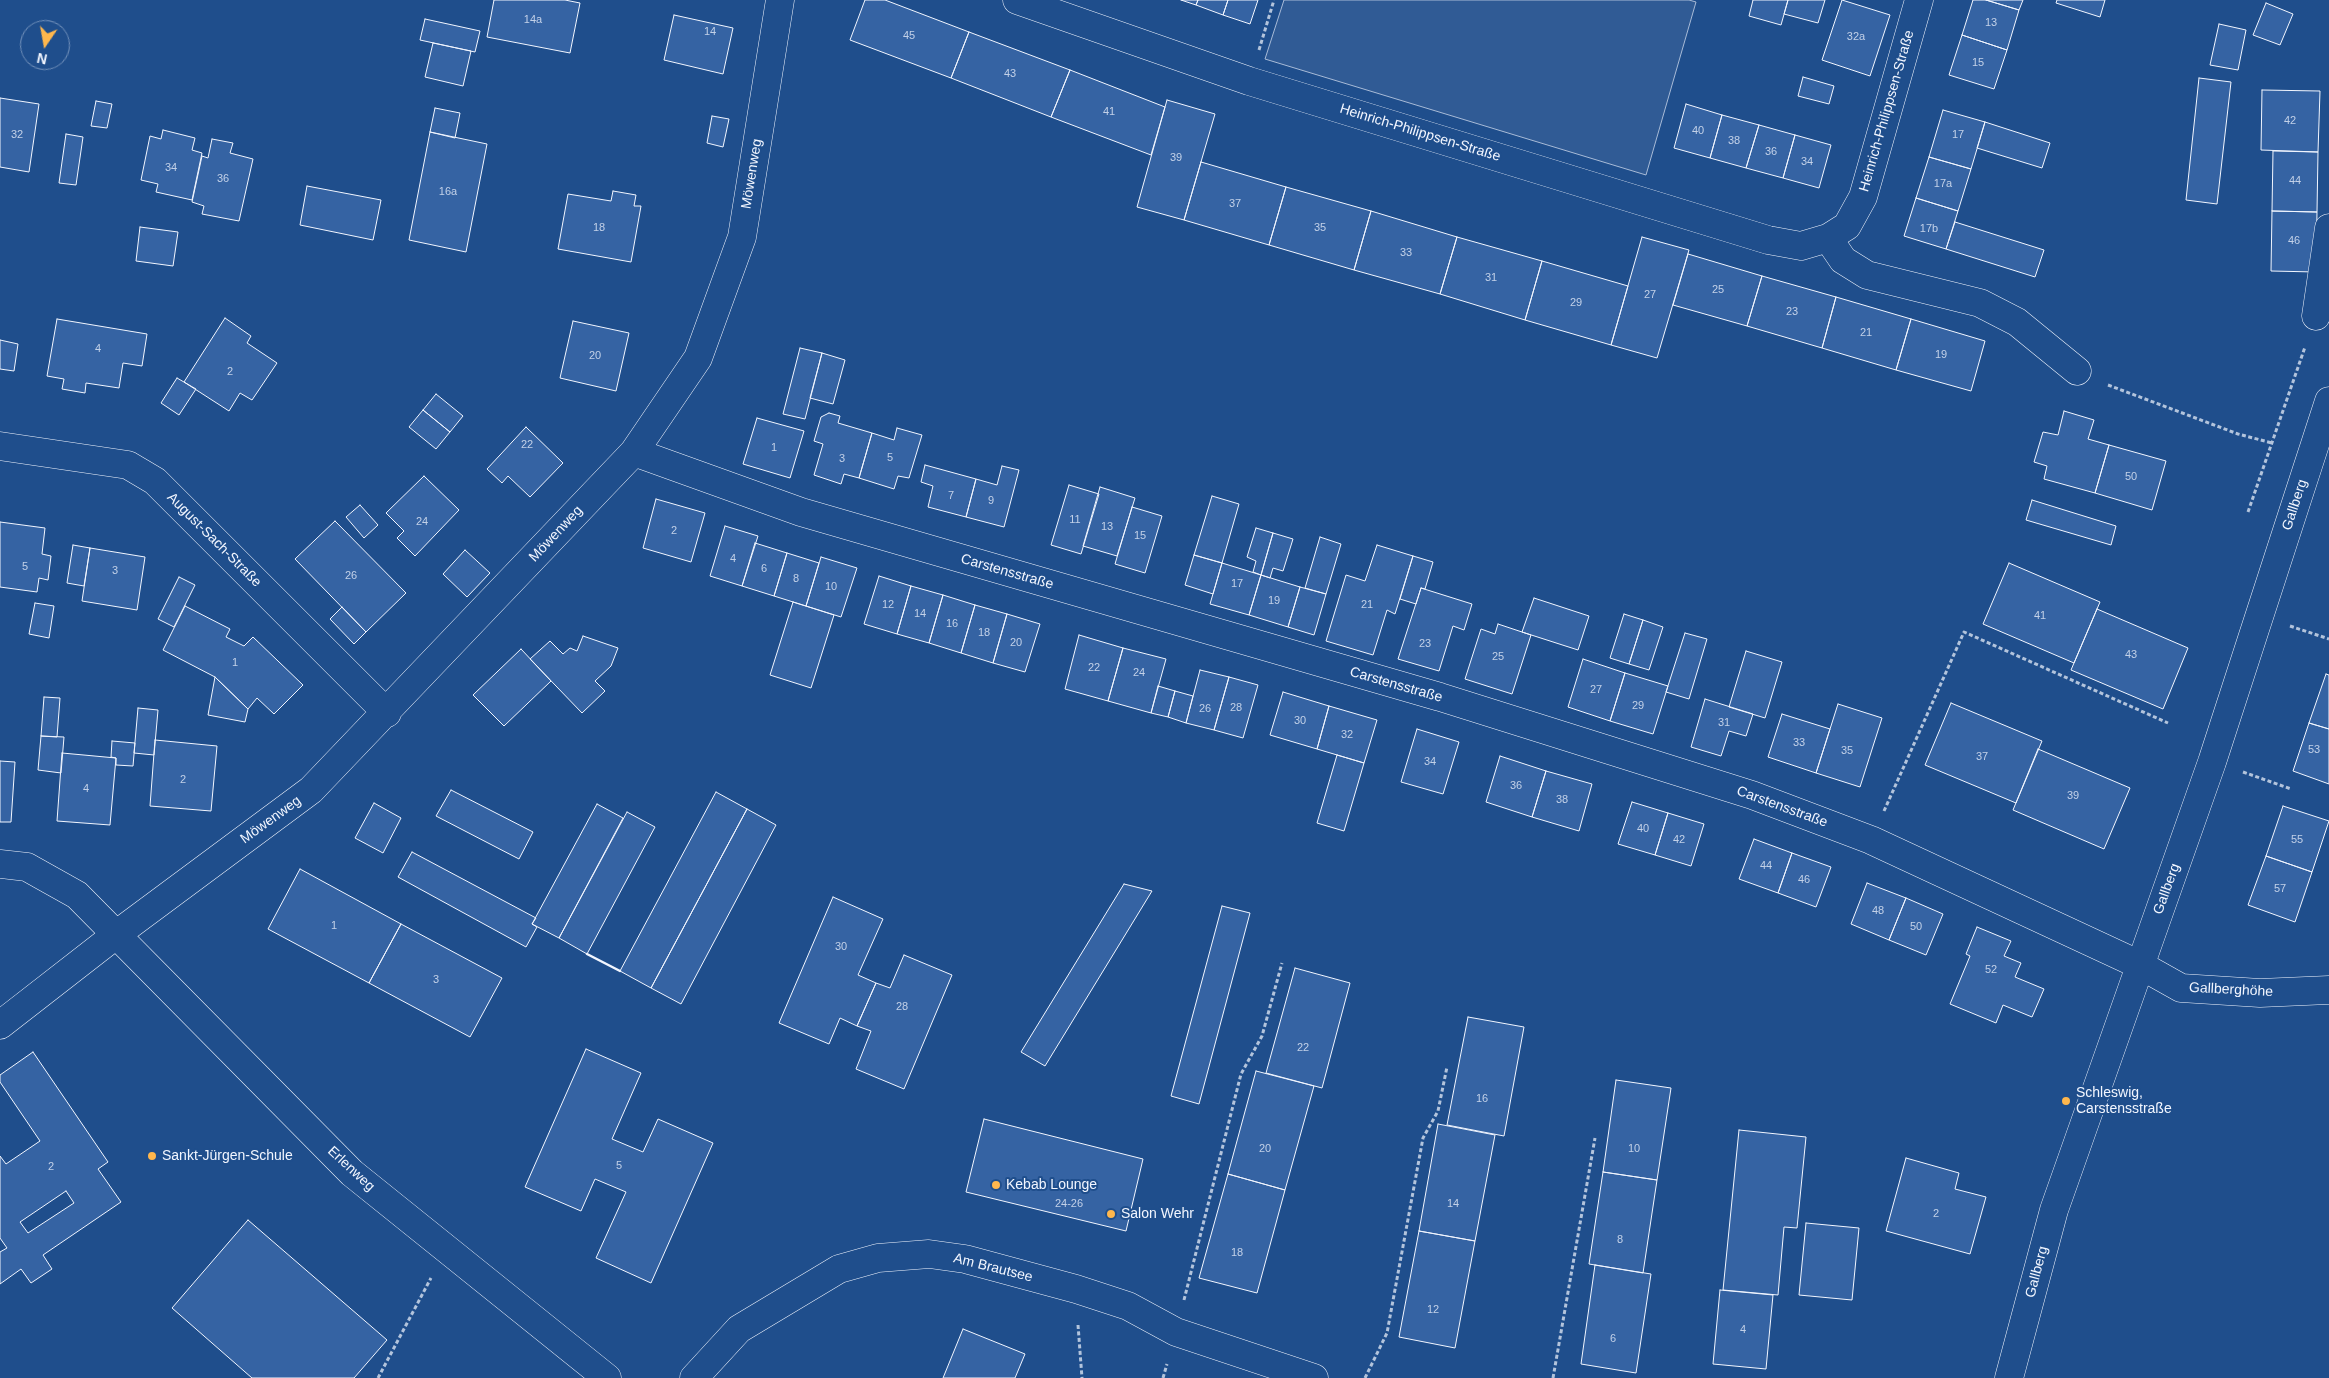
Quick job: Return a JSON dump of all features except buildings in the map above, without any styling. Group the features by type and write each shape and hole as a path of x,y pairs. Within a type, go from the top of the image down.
{"street":[{"name":"Möwenweg","path":"0,1025 15,1016 117,934 311,790 387,713 634,452 698,358 742,237 780,0"},
{"name":"Heinrich-Philippsen-Straße","path":"1017,0 1249,81 1768,240 1802,246 1828,238 1848,226 1863,197 1919,0"},
{"path":"2316,316 2329,228"},
{"path":"1828,238 1843,260 1866,275 1980,303 2017,322 2078,371"},
{"name":"Gallberg","path":"2009,1378 2054,1210 2212,762 2329,400"},
{"name":"August-Sach-Straße","path":"0,446 128,465 154,481 387,713"},
{"name":"Carstensstraße","path":"634,452 802,512 1440,697 1752,795 1871,840 2140,965"},
{"name":"Erlenweg","path":"0,864 27,867 77,895 352,1173 607,1378"},
{"name":"Gallberghöhe","path":"2140,965 2181,988 2260,993 2329,990"},
{"name":"Am Brautsee","path":"694,1378 739,1329 839,1269 878,1258 929,1254 965,1259 1076,1289 1128,1306 1176,1332 1314,1378"}],"path":[{"path":"1249,81 1274,0"},
{"path":"2248,512 2316,316"},
{"path":"2078,371 2119,391 2238,434 2272,443"},
{"path":"1871,840 1964,632 2168,723"},
{"path":"2313,634 2329,639"},
{"path":"2212,762 2291,789"},
{"path":"1176,1332 1241,1074 1262,1036 1282,963"},
{"path":"1365,1378 1387,1333 1423,1138 1438,1110 1447,1067"},
{"path":"1553,1378 1595,1138"},
{"path":"378,1378 446,1249"},
{"path":"1076,1289 1082,1378"}],"shaded area":[{"path":"1284,0 1689,0 1696,2 1646,175 1265,59"}],"wall":[{"path":"587,954 620,971"}],"place":[{"name":"Schleswig, Carstensstraße","path":"2066,1101"},
{"name":"Sankt-Jürgen-Schule","path":"152,1156"},
{"name":"Kebab Lounge","path":"996,1185"},
{"name":"Salon Wehr","path":"1111,1214"}]}
